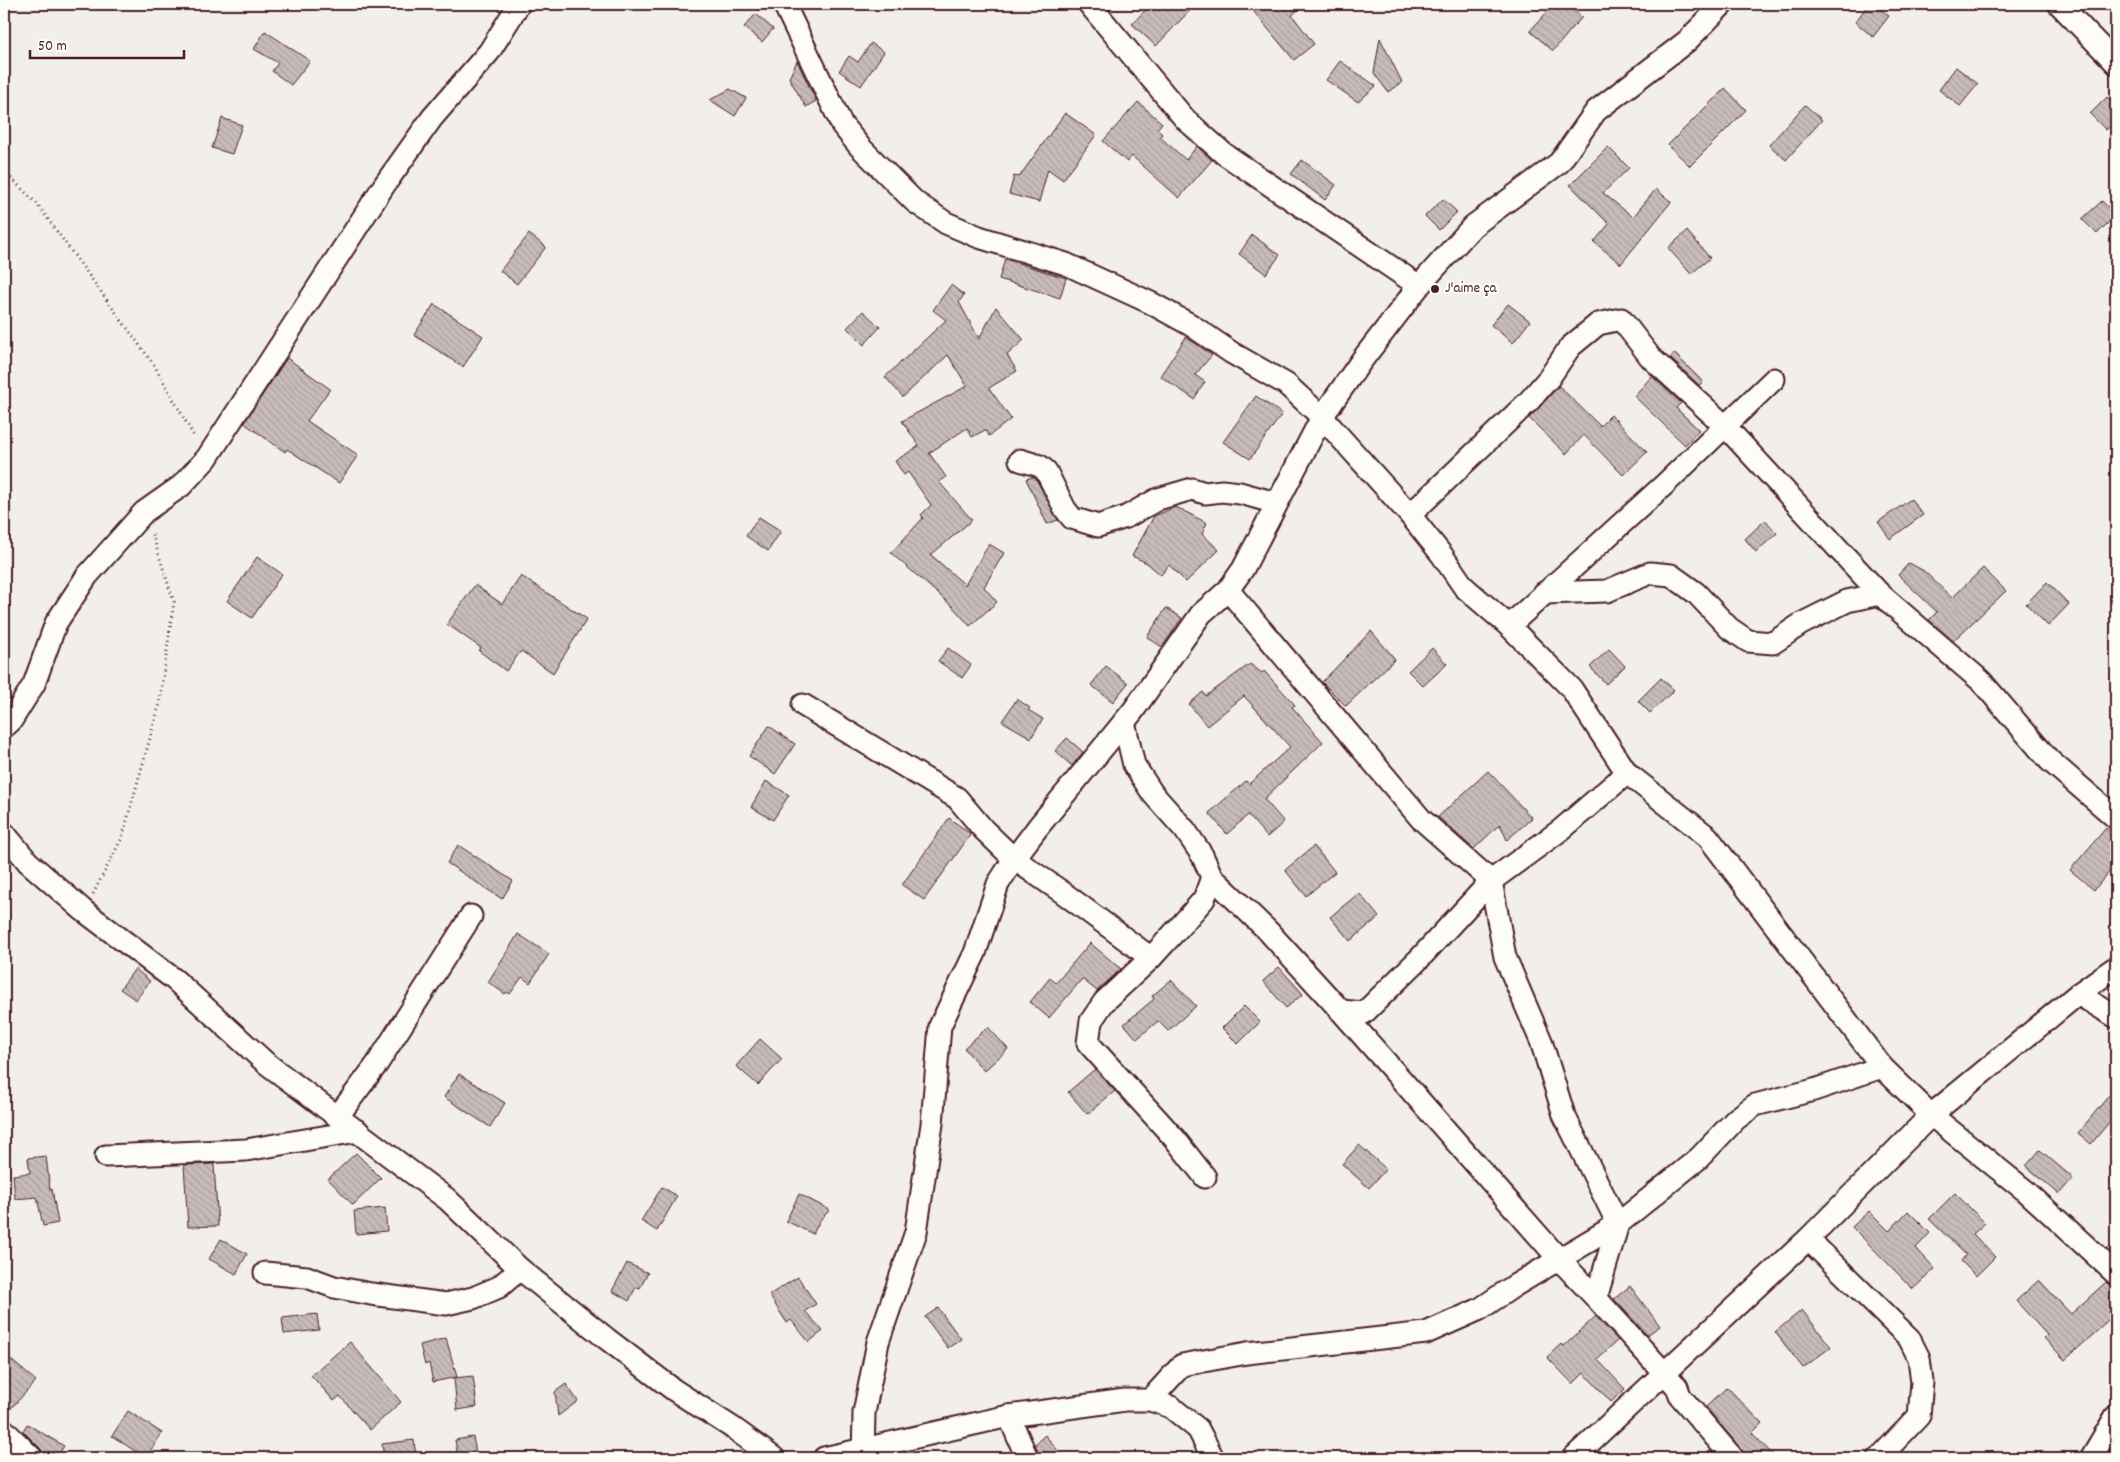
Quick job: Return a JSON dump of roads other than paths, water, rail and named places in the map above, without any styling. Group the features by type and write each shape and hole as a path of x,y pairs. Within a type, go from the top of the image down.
{"street":[{"path":"4,727 11,721 34,684 56,624 87,576 144,512 181,486 207,458 385,184 432,118 489,52 519,4"},
{"path":"784,4 842,125 860,147 915,202 946,224 979,237 1066,264 1151,303 1191,325 1232,353 1286,384 1322,417 1410,515 1442,555 1464,587 1509,626 1571,688 1627,773 1708,837 1882,1067 1931,1115 2027,1192 2116,1274"},
{"path":"1089,4 1185,119 1223,153 1419,286"},
{"path":"862,1454 864,1413 878,1342 916,1232 932,1124 940,1026 975,953 998,884 1014,859 1124,722 1201,614 1228,590 1243,570 1322,417 1362,360 1419,286 1473,226 1559,163 1596,111 1687,41 1723,4"},
{"path":"2059,4 2116,63"},
{"path":"1410,515 1529,401 1549,378 1570,347 1598,324 1621,319 1651,358 1725,426 1880,594 1981,681 2049,760 2116,818"},
{"path":"1509,626 1664,485 1774,379"},
{"path":"1020,460 1040,466 1046,471 1065,509 1072,518 1098,526 1126,517 1158,499 1192,489 1205,493 1240,493 1276,503"},
{"path":"1544,593 1607,591 1650,573 1671,575 1696,593 1728,628 1748,641 1773,643 1801,624 1847,601 1880,594"},
{"path":"1228,590 1421,819 1491,881 1505,957 1541,1041 1564,1115 1618,1224 1596,1298"},
{"path":"803,705 957,798 983,829 1014,859 1151,958"},
{"path":"1124,722 1134,766 1153,794 1185,830 1202,855 1212,877 1268,932 1342,1011 1559,1259 1677,1387 1680,1396 1733,1458"},
{"path":"1342,1011 1364,1012 1370,1008 1420,958 1491,881 1562,829 1627,773"},
{"path":"4,833 28,862 84,911 175,980 266,1063 447,1198 520,1270 674,1390 733,1428 774,1458"},
{"path":"1205,1177 1175,1138 1088,1043 1091,1021 1104,1002 1151,958 1204,899 1212,877"},
{"path":"338,1116 377,1064 471,916"},
{"path":"1573,1458 1808,1239 1931,1115 2078,994 2116,967"},
{"path":"2078,994 2116,1017"},
{"path":"1150,1400 1182,1365 1247,1353 1426,1333 1480,1309 1618,1224 1699,1158 1736,1119 1755,1105 1814,1090 1882,1067"},
{"path":"106,1156 246,1150 358,1131"},
{"path":"1808,1239 1909,1338 1919,1358 1922,1382 1919,1416 1879,1458"},
{"path":"265,1273 307,1277 334,1287 446,1304 473,1298 500,1287 520,1270"},
{"path":"824,1458 862,1454 1009,1416 1125,1400 1150,1400 1171,1407 1198,1430 1213,1458"},
{"path":"1009,1416 1027,1458"},
{"path":"2091,1458 2116,1416"},
{"path":"4,1430 32,1458"}],"place":[{"name":"J'aime ça","path":"1435,289"}]}
